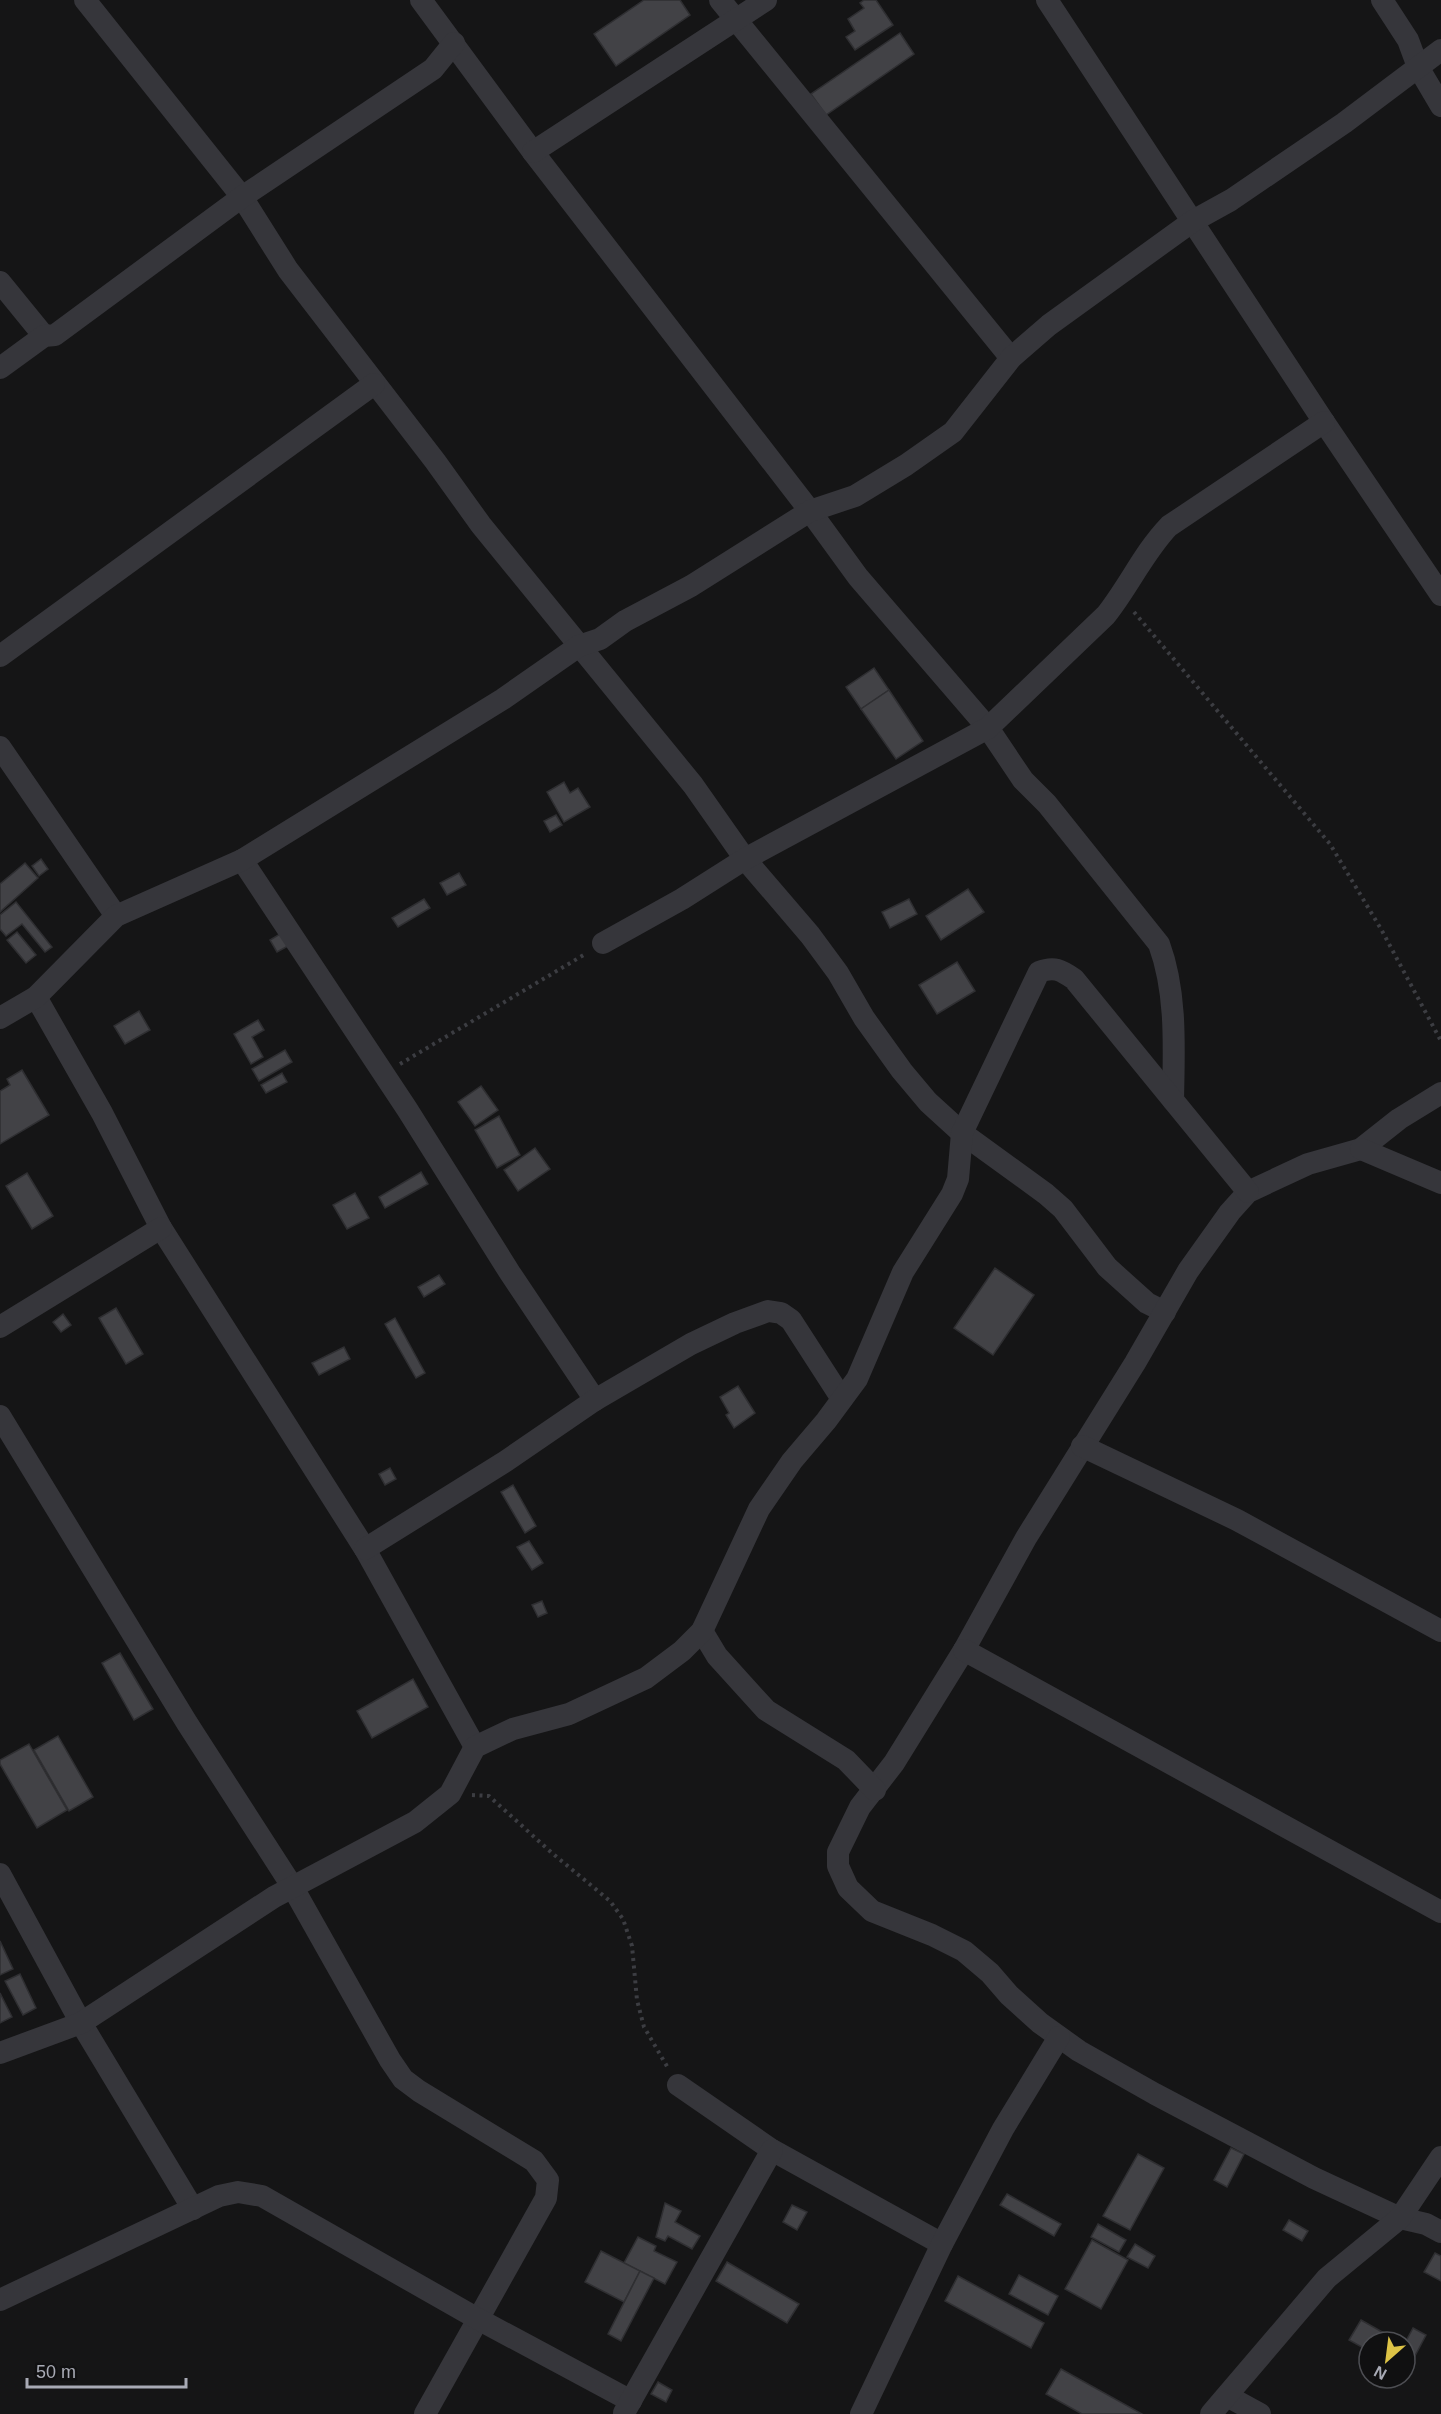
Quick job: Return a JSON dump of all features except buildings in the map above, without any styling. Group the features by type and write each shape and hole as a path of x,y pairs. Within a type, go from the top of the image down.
{"street":[{"path":"85,0 242,197 288,270 435,460 481,525 693,785 745,858 810,935 838,973 864,1018 902,1071 928,1102 962,1133 1063,1209 1107,1267 1147,1303 1165,1312"},
{"path":"421,0 533,152 810,511 858,578 988,728 1023,780 1047,804 1159,944 1166,963 1174,1032 1173,1100"},
{"path":"720,0 1011,358"},
{"path":"533,152 766,0"},
{"path":"1047,0 1324,422 1441,595"},
{"path":"1382,0 1408,40 1418,67 1441,106"},
{"path":"0,368 44,336 55,335 242,197 434,69 454,43"},
{"path":"0,1018 36,997 116,916 242,860 503,699 579,645 600,639 625,621 691,586 810,511 855,496 906,465 953,432 1011,358 1057,319 1193,221 1231,200 1291,161 1441,50"},
{"path":"0,282 44,336"},
{"path":"0,656 374,384"},
{"path":"603,943 682,899 745,858 988,728 1106,615 1121,596 1155,541 1169,526 1324,422"},
{"path":"0,747 116,916"},
{"path":"242,860 595,1400"},
{"path":"0,2053 81,2023 233,1922 292,1886 415,1822 450,1794 476,1747 513,1730 569,1714 646,1678 682,1651 702,1631 759,1509 792,1461 857,1379 903,1272 952,1194 958,1179 962,1133 1039,972 1050,967 1061,970 1074,979 1248,1192"},
{"path":"36,997 107,1122 160,1228 365,1549 476,1747"},
{"path":"1441,1093 1399,1119 1361,1149 1308,1164 1248,1192 1206,1244 1014,1558 964,1650 894,1763 860,1807 838,1852 838,1866 848,1888 872,1911 932,1935 964,1951 990,1973 1009,1995 1059,2037 1155,2094 1314,2178 1400,2218 1426,2224 1441,2232"},
{"path":"1361,1149 1441,1183"},
{"path":"0,1327 160,1228"},
{"path":"365,1549 506,1461 595,1400 692,1344 735,1323 768,1311 780,1313 791,1320 842,1399"},
{"path":"0,1416 187,1723 292,1886 403,2079 534,2161 548,2180 546,2198 425,2414"},
{"path":"1082,1446 1237,1520 1441,1631"},
{"path":"702,1631 717,1656 766,1710 846,1760 875,1790"},
{"path":"964,1650 1441,1912"},
{"path":"0,1874 81,2023 193,2209"},
{"path":"861,2414 942,2244 1003,2129 1059,2037"},
{"path":"678,2085 772,2151 942,2244"},
{"path":"0,2300 219,2196 238,2192 262,2196 627,2407 772,2151"},
{"path":"1211,2414 1327,2278 1400,2218 1441,2157"},
{"path":"1227,2396 1260,2414"}],"path":[{"path":"1121,596 1330,844 1381,929 1441,1041"},
{"path":"384,1074 603,943"},
{"path":"450,1794 489,1796 610,1901 623,1918 632,1946 637,2000 644,2027 678,2085"}]}
